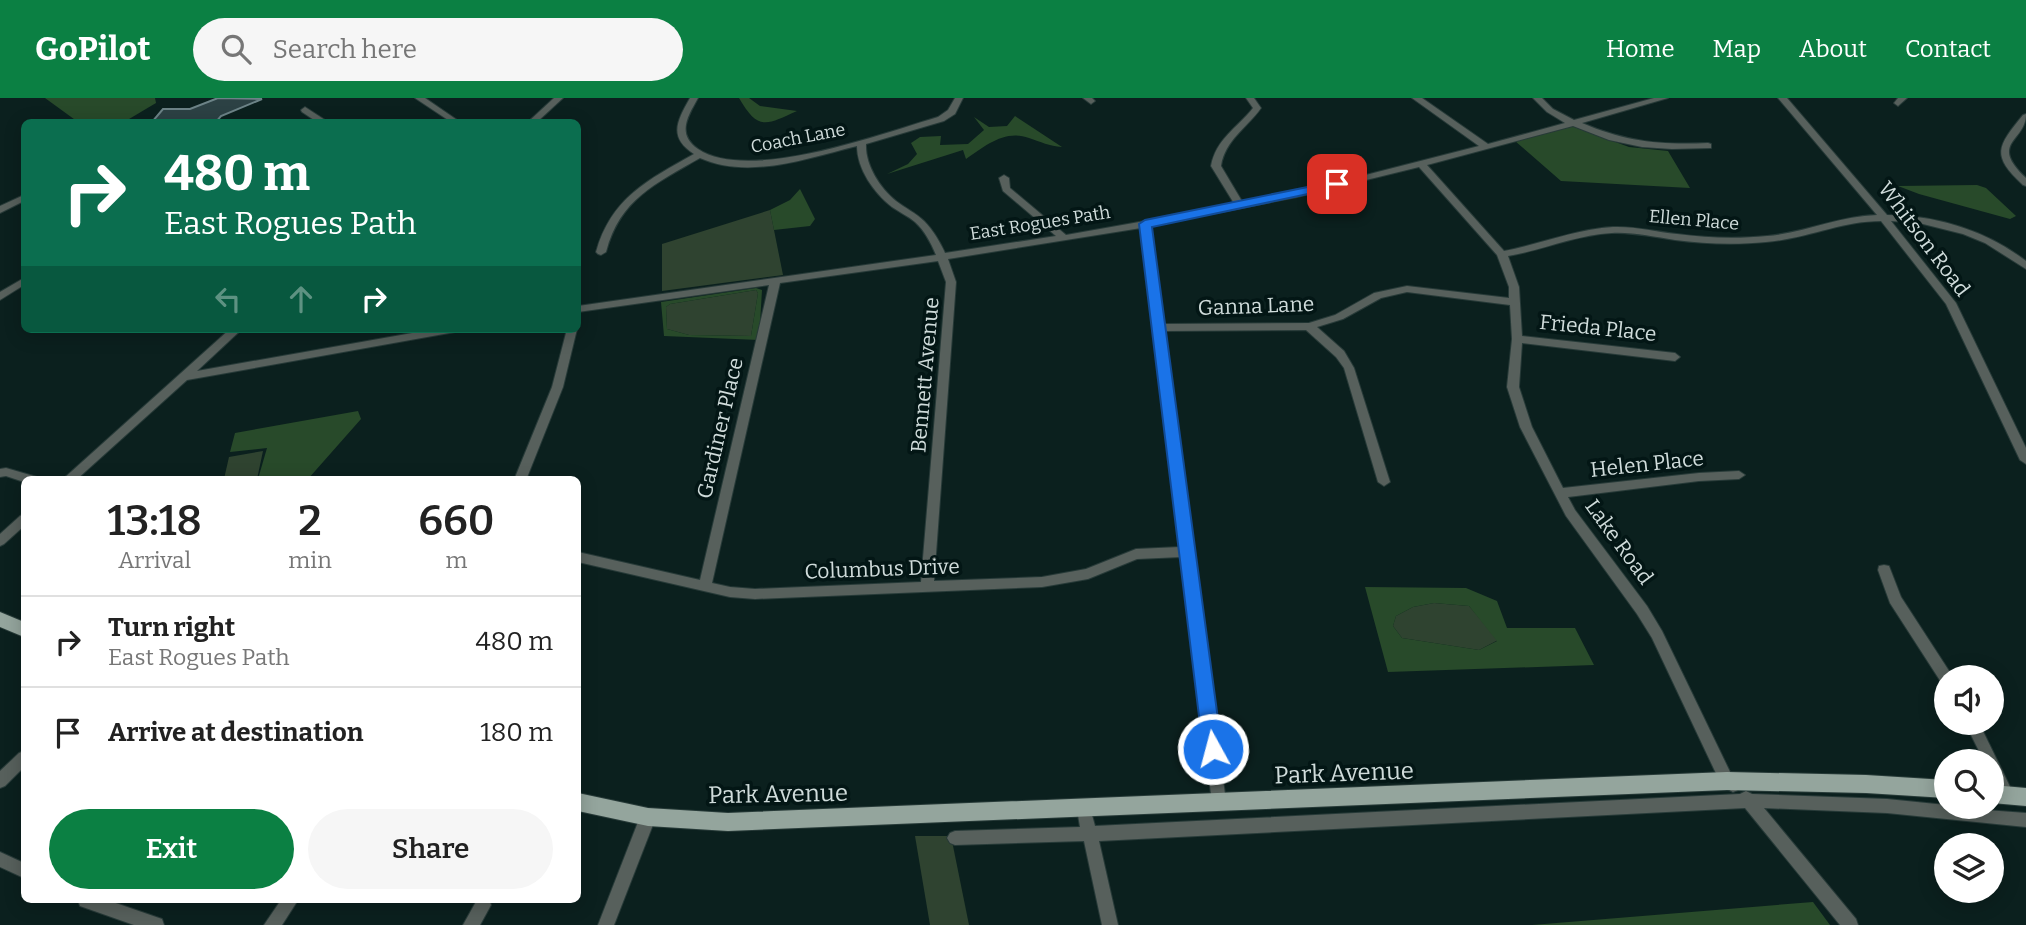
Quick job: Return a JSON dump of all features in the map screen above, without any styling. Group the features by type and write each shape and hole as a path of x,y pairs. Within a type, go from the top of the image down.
{"main road":[{"path":"0,619 21,629"},
{"name":"Park Avenue","path":"581,803 648,817 728,822 1727,780 1866,783 1934,788"}],"street":[{"path":"419,98 451,119"},
{"path":"535,119 559,98"},
{"path":"601,252 611,218 622,205 651,183 699,155 685,142 681,133 681,125 694,98"},
{"path":"862,142 941,119 952,112 959,98"},
{"path":"1240,206 1216,166 1220,146 1251,118 1257,108 1250,98"},
{"path":"1416,98 1485,146"},
{"path":"1537,98 1572,123 1629,144 1659,148 1708,146"},
{"name":"East Rogues Path","path":"581,309 942,256 1240,206 1420,163 1664,98"},
{"name":"Whitson Road","path":"1782,98 1951,303 2026,460"},
{"path":"305,110 318,119"},
{"path":"2026,117 2004,145 2003,152 2006,162 2026,183"},
{"name":"Coach Lane","path":"699,155 721,162 755,164 862,142"},
{"name":"Bennett Avenue","path":"862,142 860,149 864,163 884,195 920,222 942,256 951,282 928,587"},
{"name":"Lake Road","path":"1420,163 1502,254 1511,276 1515,302 1517,339 1513,387 1517,405 1560,493 1584,534 1643,610 1727,780 1749,801 1850,925"},
{"path":"1004,178 1006,189 1064,237"},
{"path":"0,210 21,200"},
{"name":"Ellen Place","path":"1502,254 1612,230 1698,239 1754,241 1792,236 1846,221 1883,218 1914,220 1961,231 1995,246 2026,266"},
{"path":"1145,224 1219,802"},
{"name":"Gardiner Place","path":"705,584 775,281"},
{"path":"0,297 21,283"},
{"name":"Ganna Lane","path":"1157,328 1309,326 1339,317 1391,290 1426,289 1515,302"},
{"path":"1309,326 1340,354 1349,368 1384,482"},
{"path":"72,476 232,333"},
{"path":"182,377 433,333"},
{"path":"522,476 550,410 563,371 571,333"},
{"name":"Frieda Place","path":"1517,339 1675,356"},
{"path":"221,342 215,351 215,360 221,365 237,368"},
{"path":"0,473 21,476"},
{"name":"Helen Place","path":"1560,493 1739,475"},
{"path":"0,541 21,522"},
{"name":"Columbus Drive","path":"581,558 705,584 730,592 755,594 1067,579 1088,574 1136,554 1188,552"},
{"path":"1884,569 1895,599 1938,665"},
{"path":"0,781 21,761"},
{"path":"955,838 1087,834 1749,801 1887,806 2026,820"},
{"path":"1084,809 1087,834 1110,925"},
{"path":"606,925 648,817"},
{"path":"0,859 21,870"},
{"path":"94,903 156,925"},
{"path":"272,925 287,903"},
{"path":"471,925 483,905"}],"green space":[{"path":"45,98 155,98 156,103 129,119 74,119"},
{"path":"739,98 749,98 760,106 797,111 778,120 764,122 752,116"},
{"path":"1015,116 1062,147 1020,136 1004,137 966,159 963,150 887,174 908,164 917,154 911,143 920,137 941,136 940,145 968,144 984,130 974,117 989,127 1007,126"},
{"path":"1572,126 1629,147 1668,151 1690,188 1561,181 1515,141"},
{"path":"1977,185 1986,188 2016,216 2010,219 1898,186"},
{"path":"800,189 815,219 810,226 774,230 770,210 790,200"},
{"path":"770,210 783,275 662,291 662,244"},
{"path":"756,288 762,290 759,340 664,336 661,302","holes":["756,290 758,293 751,336 689,335 667,329 666,307 670,304"]},
{"path":"756,290 758,293 751,336 689,335 667,329 666,307 670,304"},
{"path":"358,411 361,419 311,476 259,476 267,448 230,452 235,433"},
{"path":"263,451 258,476 225,476 229,457"},
{"path":"1365,587 1466,588 1497,601 1507,628 1575,628 1594,665 1388,672","holes":["1434,603 1469,606 1497,641 1479,650 1402,638 1393,626 1396,616 1413,607"]},
{"path":"1434,603 1469,606 1498,640 1479,650 1402,638 1393,626 1396,616 1413,607"},
{"path":"915,836 951,836 969,925 930,925"},
{"path":"1813,902 1830,925 1532,925"}],"building":[{"path":"218,98 262,99 218,119 155,119 163,109 190,109"}],"route":[{"path":"1213,749 1145,224 1337,184"}]}
